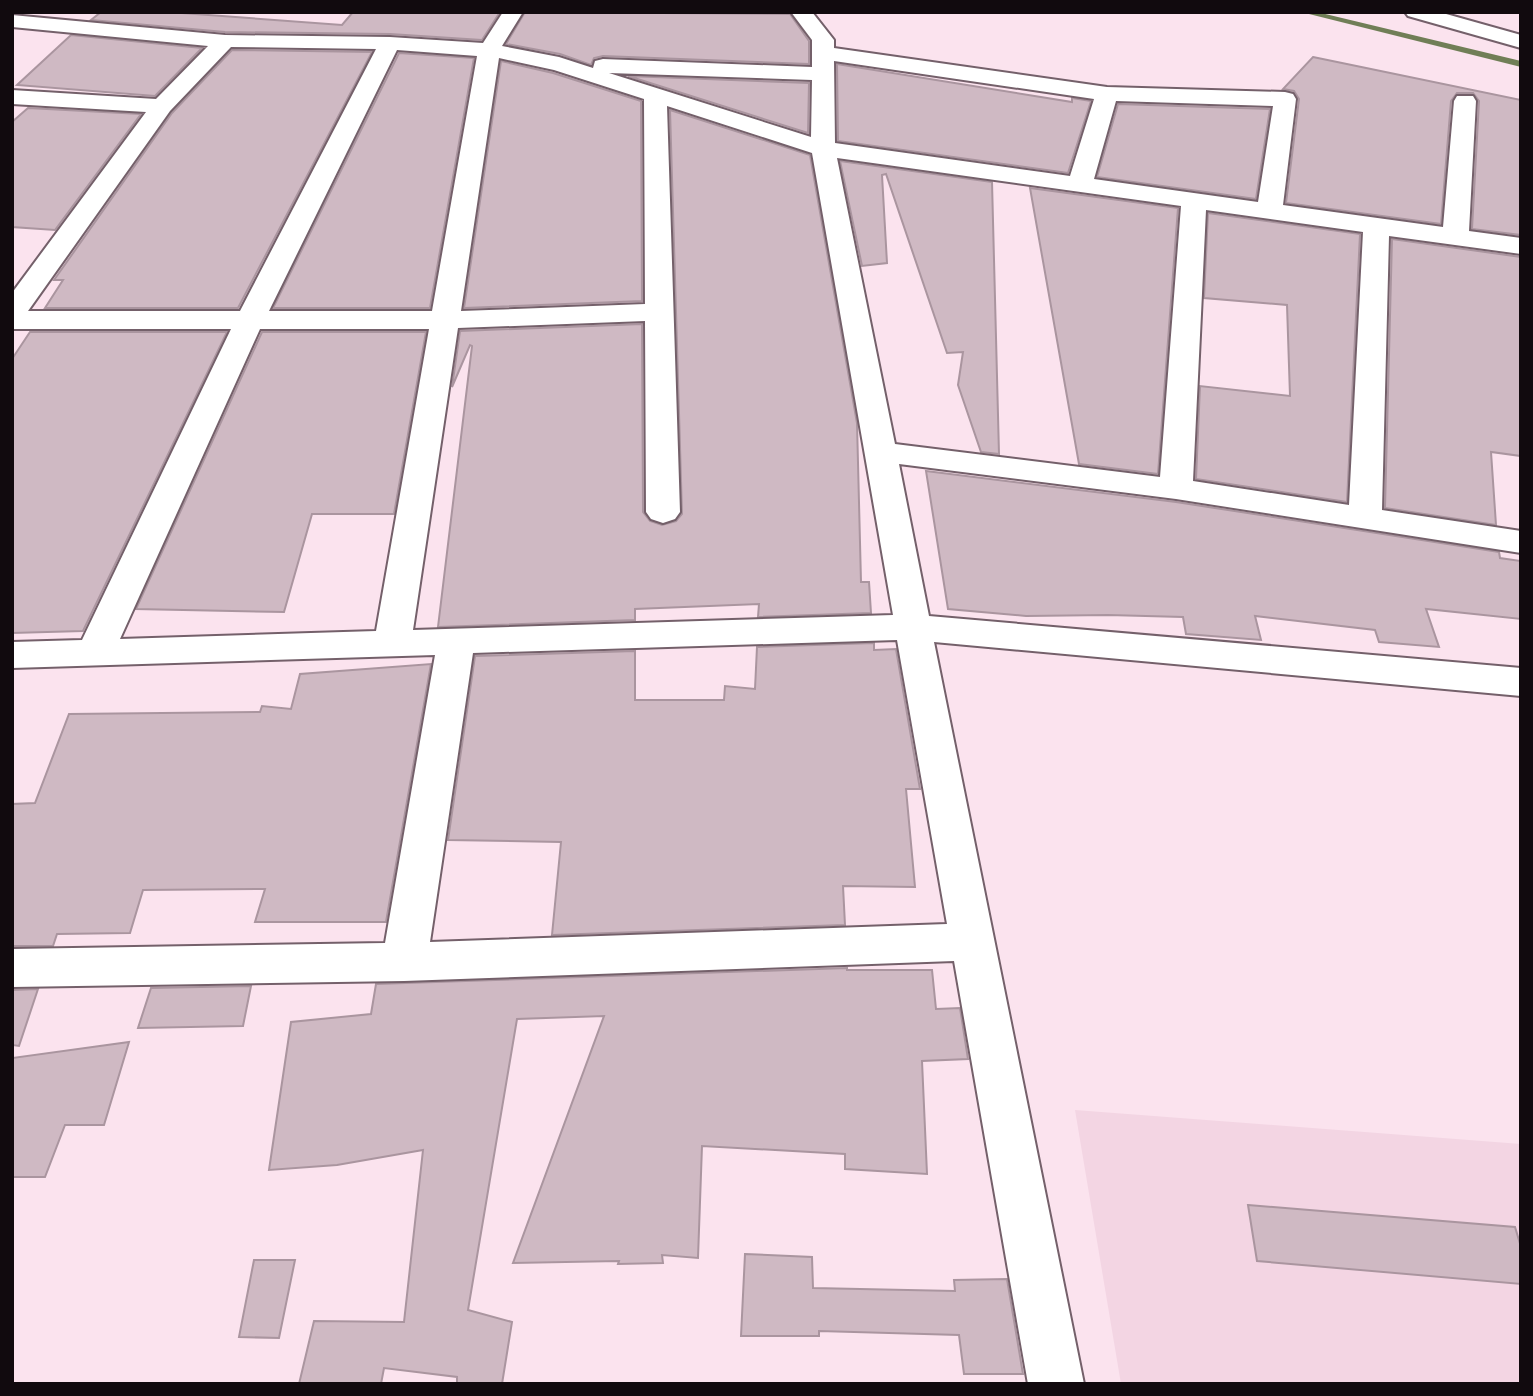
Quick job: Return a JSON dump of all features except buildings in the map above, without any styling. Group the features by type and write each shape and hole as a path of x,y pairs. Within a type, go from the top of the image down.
{"street":[{"path":"392,643 447,320 489,50 513,12"},
{"path":"801,12 823,40 823,149 1056,1384"},
{"path":"1415,12 1516,34"},
{"path":"12,21 225,41 390,43 489,50 559,64 823,149 1521,246"},
{"path":"12,313 162,106 225,41"},
{"path":"95,652 249,322 390,43"},
{"path":"559,64 823,64 1107,94 1285,99 1269,211"},
{"path":"1080,184 1107,94"},
{"path":"655,96 663,512"},
{"path":"12,97 162,106"},
{"path":"1455,237 1465,102"},
{"path":"1176,489 1194,200"},
{"path":"1365,519 1376,226"},
{"path":"12,320 447,320 660,312"},
{"path":"881,452 1176,489 1521,542"},
{"path":"12,655 913,627 1521,682"},
{"path":"404,962 456,641"},
{"path":"12,968 404,962 973,942"}],"shaded area":[{"path":"1075,1110 1521,1144 1521,1384 1121,1384"}],"waterway":[{"path":"1305,12 1521,64"}]}
